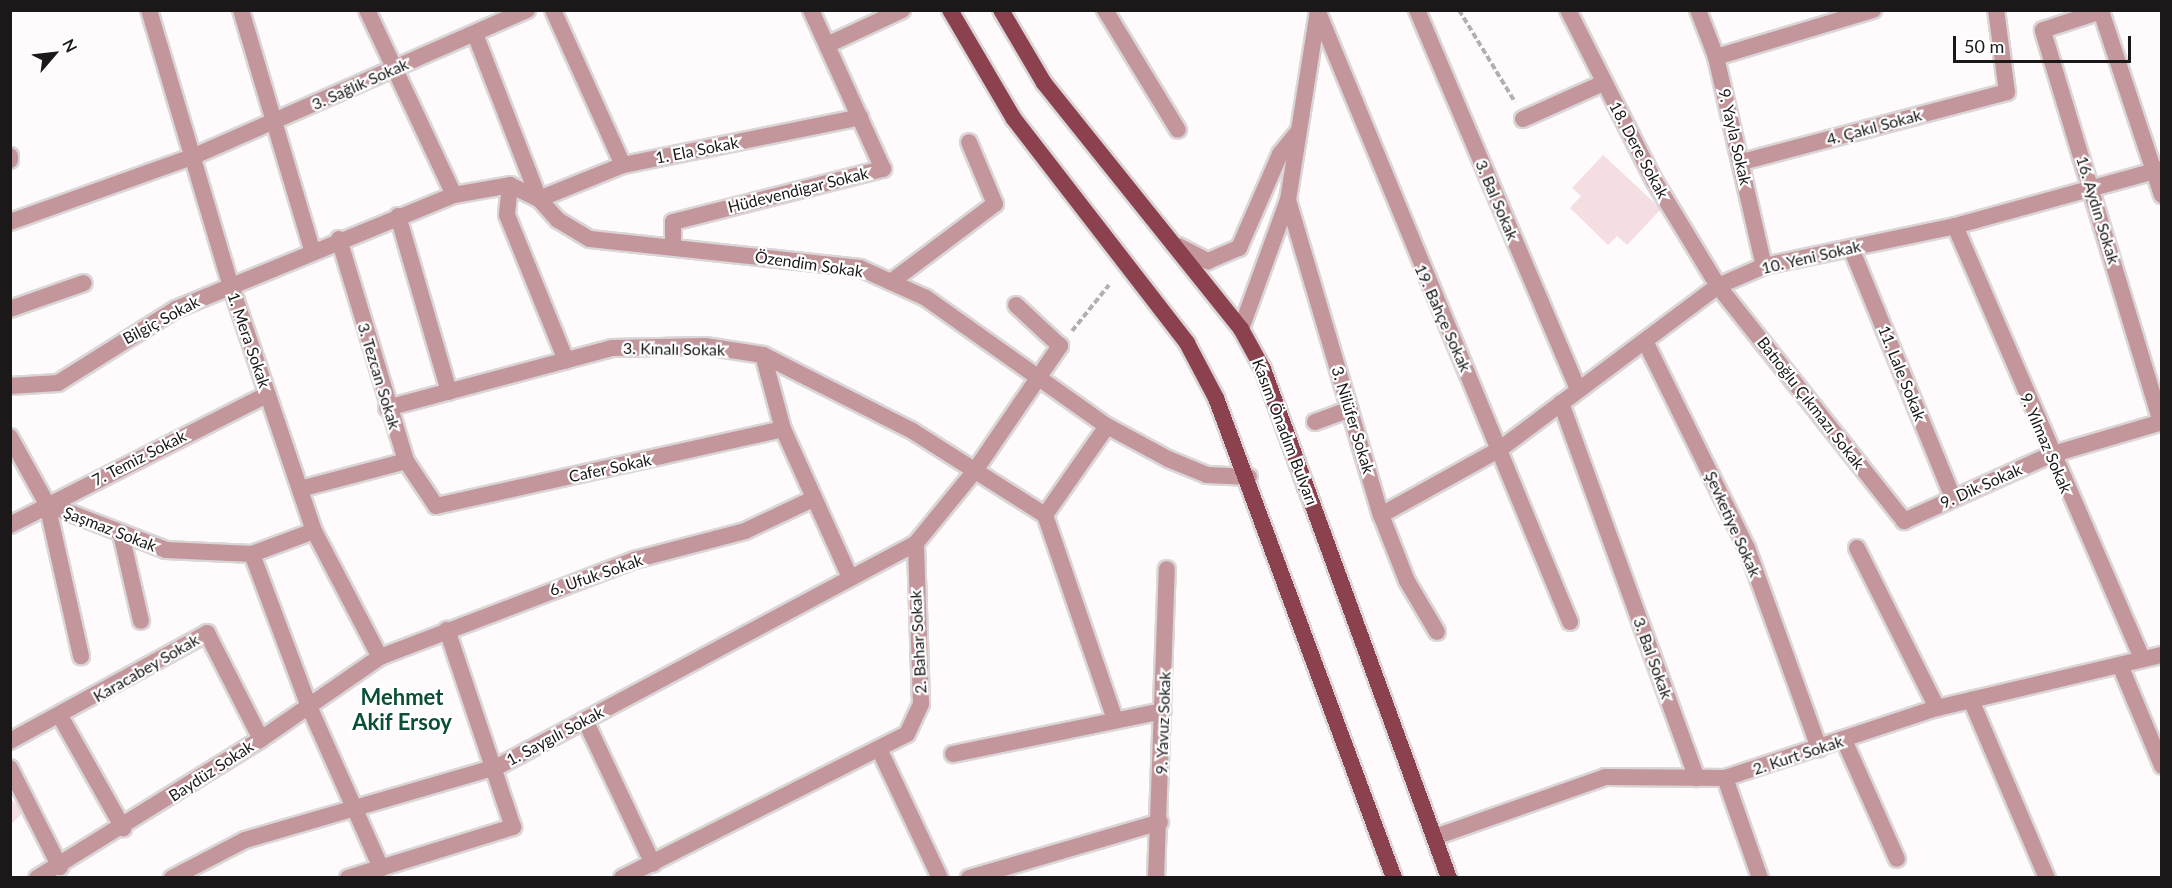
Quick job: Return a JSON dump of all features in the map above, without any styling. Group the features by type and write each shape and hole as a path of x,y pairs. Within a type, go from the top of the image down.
{"main road":[{"path":"950,10 1014,119 1187,344 1249,477 1391,877"},
{"name":"Kasım Önadım Bulvarı","path":"1001,10 1044,83 1241,329 1288,433 1449,878"}],"street":[{"name":"1. Mera Sokak","path":"149,10 231,286 300,489 315,531 380,657"},
{"path":"241,10 276,121 312,249"},
{"path":"367,10 454,195"},
{"name":"3. Sağlık Sokak","path":"10,222 192,157 527,10"},
{"path":"553,10 623,165"},
{"name":"Hüdevendigar Sokak","path":"673,247 673,222 884,169 811,10"},
{"path":"827,45 902,10"},
{"path":"1105,10 1178,130"},
{"name":"3. Bal Sokak","path":"1417,10 1578,389"},
{"name":"18. Dere Sokak","path":"1568,10 1603,83 1718,286"},
{"name":"9. Yayla Sokak","path":"1698,10 1716,57 1742,162 1764,266"},
{"path":"1716,57 1873,10"},
{"name":"4. Çakıl Sokak","path":"1742,162 2007,92 1996,10"},
{"path":"1241,329 1288,200 1296,134 1318,11"},
{"name":"19. Bahçe Sokak","path":"1318,11 1570,622"},
{"path":"2072,15 2102,11 2158,171 2162,195"},
{"name":"16. Aydın Sokak","path":"2072,15 2043,30 2161,422"},
{"name":"Özendim Sokak","path":"475,34 539,199 558,220 590,239 860,268 926,298 1107,426 1207,475 1249,477"},
{"path":"1523,119 1603,83"},
{"name":"1. Ela Sokak","path":"539,199 623,165 860,117"},
{"path":"1173,243 1208,261 1239,248 1280,154 1296,134"},
{"path":"891,282 995,204 969,142"},
{"name":"10. Yeni Sokak","path":"1381,515 1500,449 1718,286 1764,266 1955,226 2158,171"},
{"path":"539,199 510,185 507,215 566,360"},
{"name":"Bilgiç Sokak","path":"10,386 58,383 176,309 312,249 454,195 510,185"},
{"name":"3. Nilüfer Sokak","path":"1288,200 1381,515 1407,580 1437,632"},
{"path":"398,216 449,392"},
{"name":"9. Yılmaz Sokak","path":"1955,226 2050,455 2142,658"},
{"name":"3. Tezcan Sokak","path":"339,238 387,408 406,460 436,506"},
{"name":"11. Lale Sokak","path":"1851,248 1953,498"},
{"path":"10,309 84,283"},
{"name":"Batıoğlu Çıkmazı Sokak","path":"1718,286 1904,521"},
{"path":"916,543 974,472 1037,376 1060,346 1016,305"},
{"name":"Şevketiye Sokak","path":"1645,341 1747,548 1819,748"},
{"name":"3. Kınalı Sokak","path":"387,408 612,348 705,346 763,355 911,430 1045,515"},
{"path":"763,355 783,429 849,575"},
{"name":"7. Temiz Sokak","path":"10,525 47,504 268,394"},
{"name":"3. Bal Sokak","path":"1561,403 1696,778"},
{"path":"1315,422 1350,410"},
{"name":"9. Dik Sokak","path":"1904,521 2050,455 2161,422"},
{"path":"1107,426 1045,515 1115,720"},
{"name":"Cafer Sokak","path":"436,506 783,429"},
{"path":"10,437 47,504 81,656"},
{"path":"300,489 406,460"},
{"name":"6. Ufuk Sokak","path":"380,657 634,560 745,531 813,499"},
{"name":"Şaşmaz Sokak","path":"47,504 166,549 252,554 315,531"},
{"path":"122,534 141,621"},
{"name":"1. Saygılı Sokak","path":"172,878 245,840 497,767 849,575 916,543"},
{"name":"2. Bahar Sokak","path":"622,878 880,751 908,734 921,704 916,543"},
{"path":"1857,548 1937,708"},
{"path":"252,554 308,704 381,868"},
{"name":"9. Yavuz Sokak","path":"1156,878 1160,822 1167,569"},
{"path":"348,878 513,827 497,767 447,630"},
{"name":"Karacabey Sokak","path":"10,741 60,716 207,633 261,740"},
{"name":"2. Kurt Sokak","path":"1435,837 1605,777 1725,778 1937,708 2162,655"},
{"name":"Baydüz Sokak","path":"37,878 60,867 261,740 308,704 380,657"},
{"path":"2120,665 2162,766"},
{"path":"1971,700 2047,878"},
{"path":"953,754 1163,711"},
{"path":"60,716 123,828"},
{"path":"585,720 654,864"},
{"path":"1844,740 1897,859"},
{"path":"880,751 940,878"},
{"path":"10,768 60,867"},
{"path":"1725,778 1760,878"},
{"path":"969,878 1160,822"}],"path":[{"path":"1459,10 1523,119"},
{"path":"1060,346 1109,285"}],"building":[{"path":"1603,155 1661,209 1627,245 1617,236 1608,245 1570,208 1581,196 1572,188"},
{"path":"10,798 24,812 10,825"}],"district":[{"name":"Mehmet Akif Ersoy","path":"402,708"}]}
